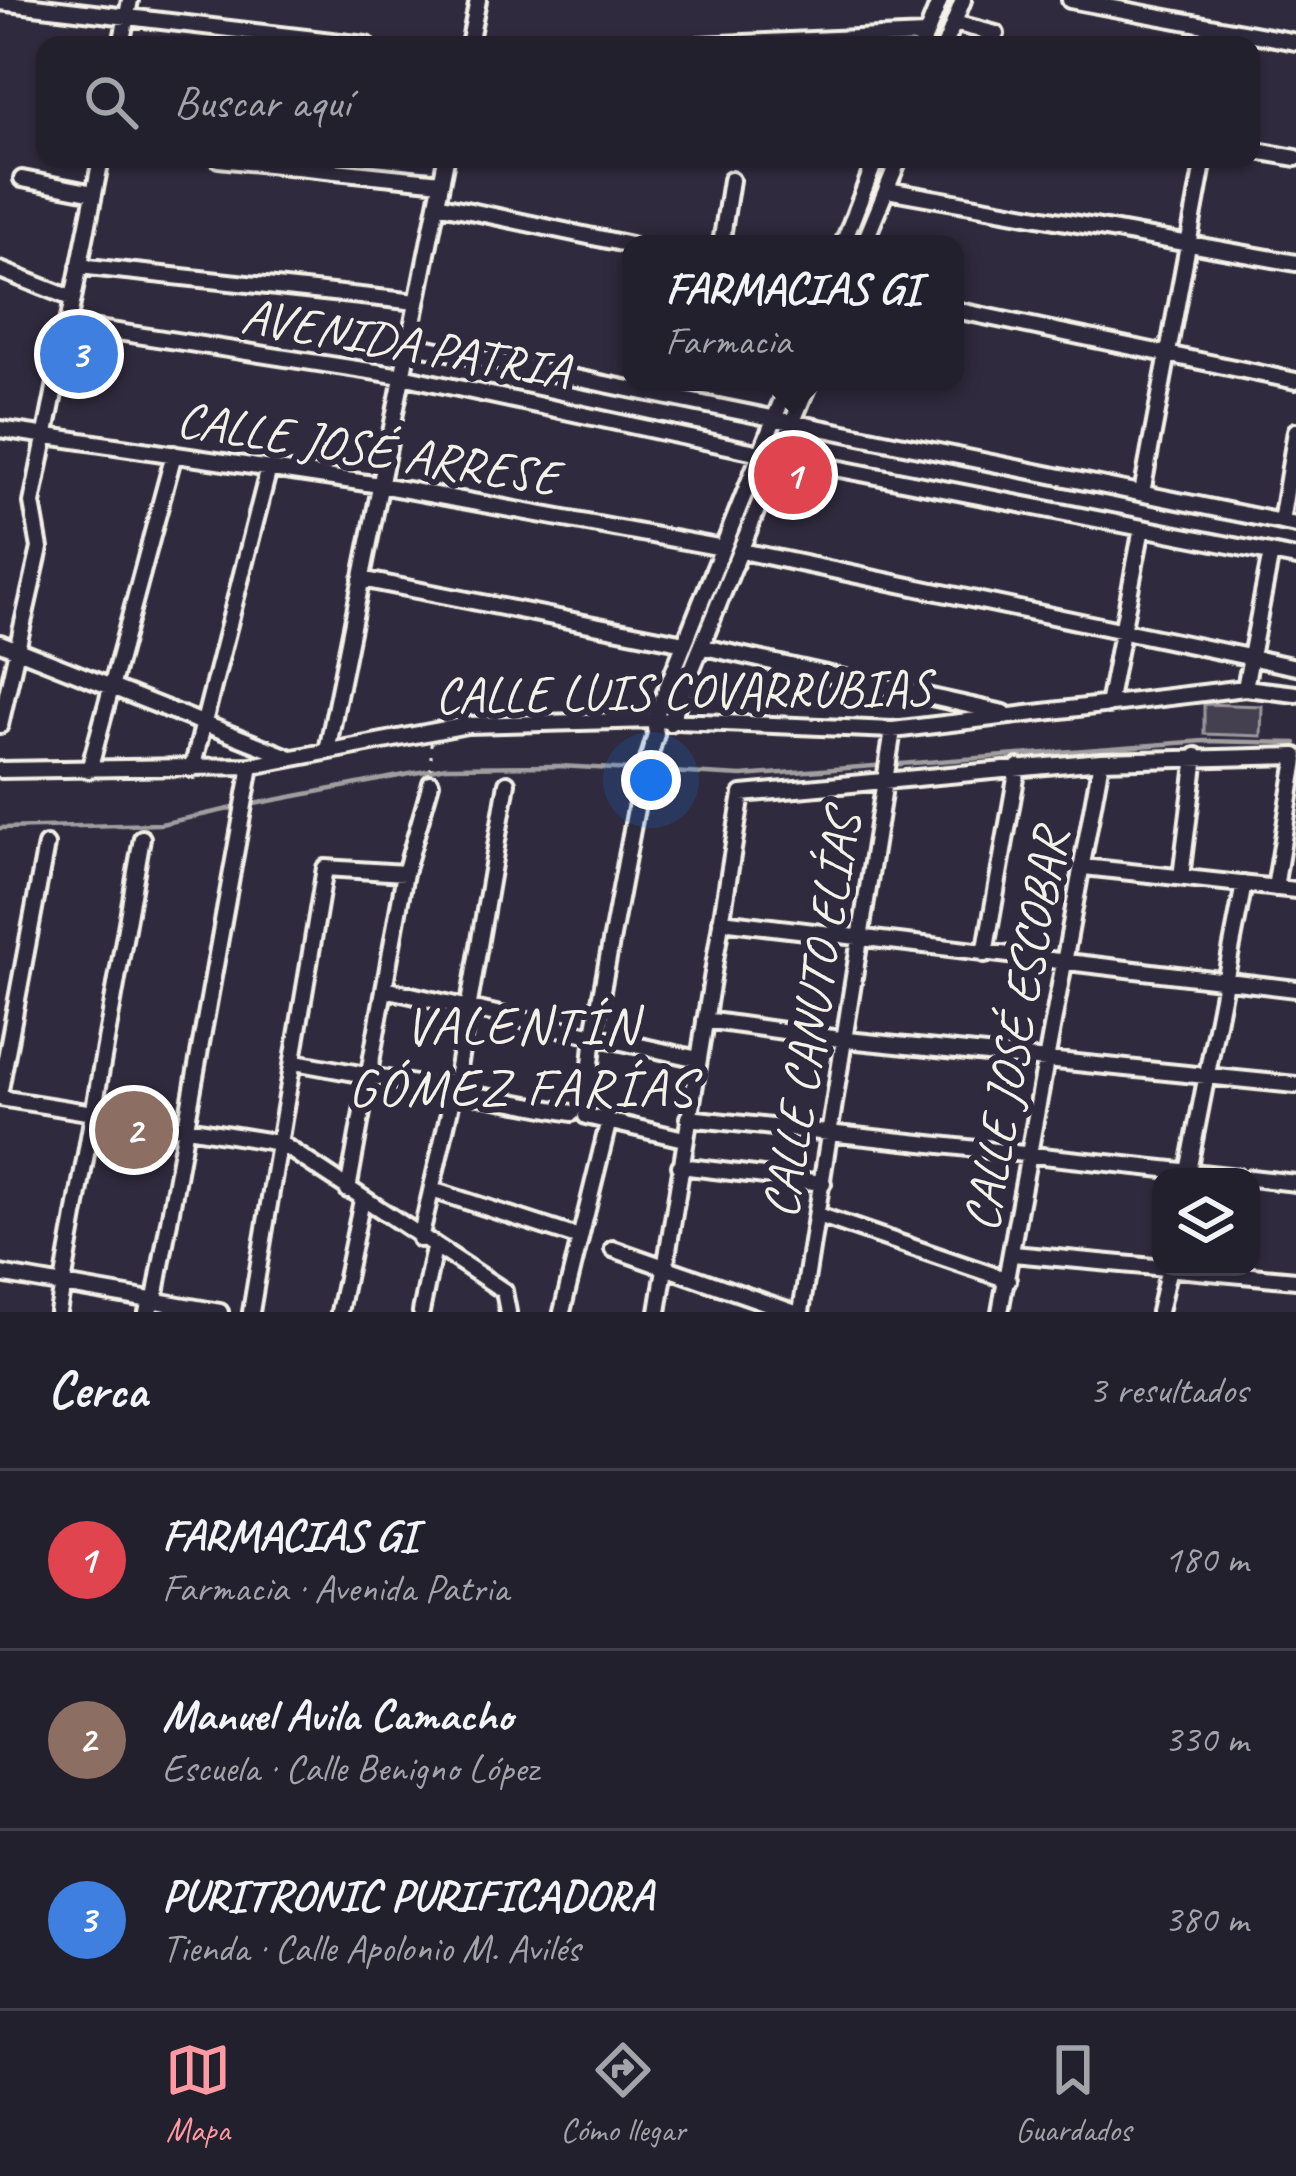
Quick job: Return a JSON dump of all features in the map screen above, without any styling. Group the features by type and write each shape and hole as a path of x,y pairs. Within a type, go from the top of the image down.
{"street":[{"path":"122,36 130,0"},
{"path":"471,36 478,0"},
{"path":"926,36 940,0"},
{"path":"949,36 963,0"},
{"path":"1070,0 1219,36"},
{"path":"0,2 279,36"},
{"path":"954,23 996,34"},
{"path":"1260,40 1296,42"},
{"path":"1260,152 1296,158"},
{"path":"0,725 40,548 32,503 99,168"},
{"path":"306,168 441,182"},
{"path":"327,751 444,168"},
{"path":"847,235 873,168"},
{"path":"868,235 895,168"},
{"path":"1142,493 1202,168"},
{"path":"22,179 94,193"},
{"path":"722,235 731,180"},
{"path":"886,190 1296,263"},
{"path":"437,204 622,242"},
{"path":"79,266 417,302"},
{"path":"0,271 71,298"},
{"path":"964,312 1166,358 1296,381"},
{"name":"AVENIDA PATRIA","path":"66,323 402,376 779,457 1296,558"},
{"name":"AVENIDA PATRIA","path":"409,344 622,388"},
{"name":"AVENIDA PATRIA","path":"638,391 1288,523"},
{"path":"579,1115 654,732 785,391"},
{"path":"673,721 805,391"},
{"name":"CALLE JOSÉ ARRESE","path":"0,429 380,484 723,548"},
{"path":"1288,523 1296,431"},
{"path":"89,770 174,454"},
{"path":"192,769 269,468"},
{"path":"1108,705 1142,528"},
{"path":"742,551 1296,667"},
{"path":"1245,688 1270,553"},
{"path":"361,579 685,643"},
{"path":"0,643 295,759"},
{"path":"704,646 1018,716"},
{"name":"CALLE LUIS COVARRUBIAS","path":"0,770 251,766 467,725 654,732 673,721 892,737 1245,688 1296,694"},
{"name":"CALLE CANUTO ELÍAS","path":"797,1312 832,1134 892,737"},
{"path":"1180,878 1196,755"},
{"path":"658,1312 742,794 1101,761 1196,755 1296,758 1275,888"},
{"name":"CALLE JOSÉ ESCOBAR","path":"1000,1312 1068,964 1101,761"},
{"path":"151,1305 251,766"},
{"path":"985,954 1018,767"},
{"path":"347,1190 405,873 431,777"},
{"path":"421,1312 432,1190 454,1091 507,783"},
{"path":"58,1312 142,838"},
{"path":"46,844 0,1094 280,1143 508,1304"},
{"path":"250,1312 327,865 405,873"},
{"path":"1084,866 1296,890"},
{"path":"1189,1168 1244,884"},
{"path":"721,921 1296,989"},
{"path":"384,988 698,1059"},
{"path":"705,1020 847,1040 1296,1085"},
{"path":"295,1062 684,1139"},
{"path":"688,1118 1152,1171"},
{"path":"562,1312 608,1124"},
{"path":"680,1166 823,1183"},
{"path":"1260,1179 1296,1183"},
{"path":"432,1190 580,1238"},
{"path":"339,1312 362,1200"},
{"path":"818,1215 1008,1280"},
{"path":"613,1249 797,1312"},
{"path":"1013,1254 1152,1267"},
{"path":"0,1274 63,1283 151,1305 220,1312"},
{"path":"1159,1312 1166,1276"},
{"path":"1253,1276 1296,1280"}],"path":[{"path":"431,754 431,777"}],"shaded area":[{"path":"1204,704 1262,706 1261,736 1204,734"}],"waterway":[{"path":"249,805 446,767 559,766 742,776 1204,741 1296,743"},
{"path":"0,828 161,824 238,807"}],"place":[{"name":"PURITRONIC PURIFICADORA","path":"79,354"},
{"name":"FARMACIAS GI","path":"793,475"},
{"name":"Manuel Avila Camacho","path":"134,1130"}],"district":[{"name":"VALENTÍN GÓMEZ FARÍAS","path":"522,1055"}]}
